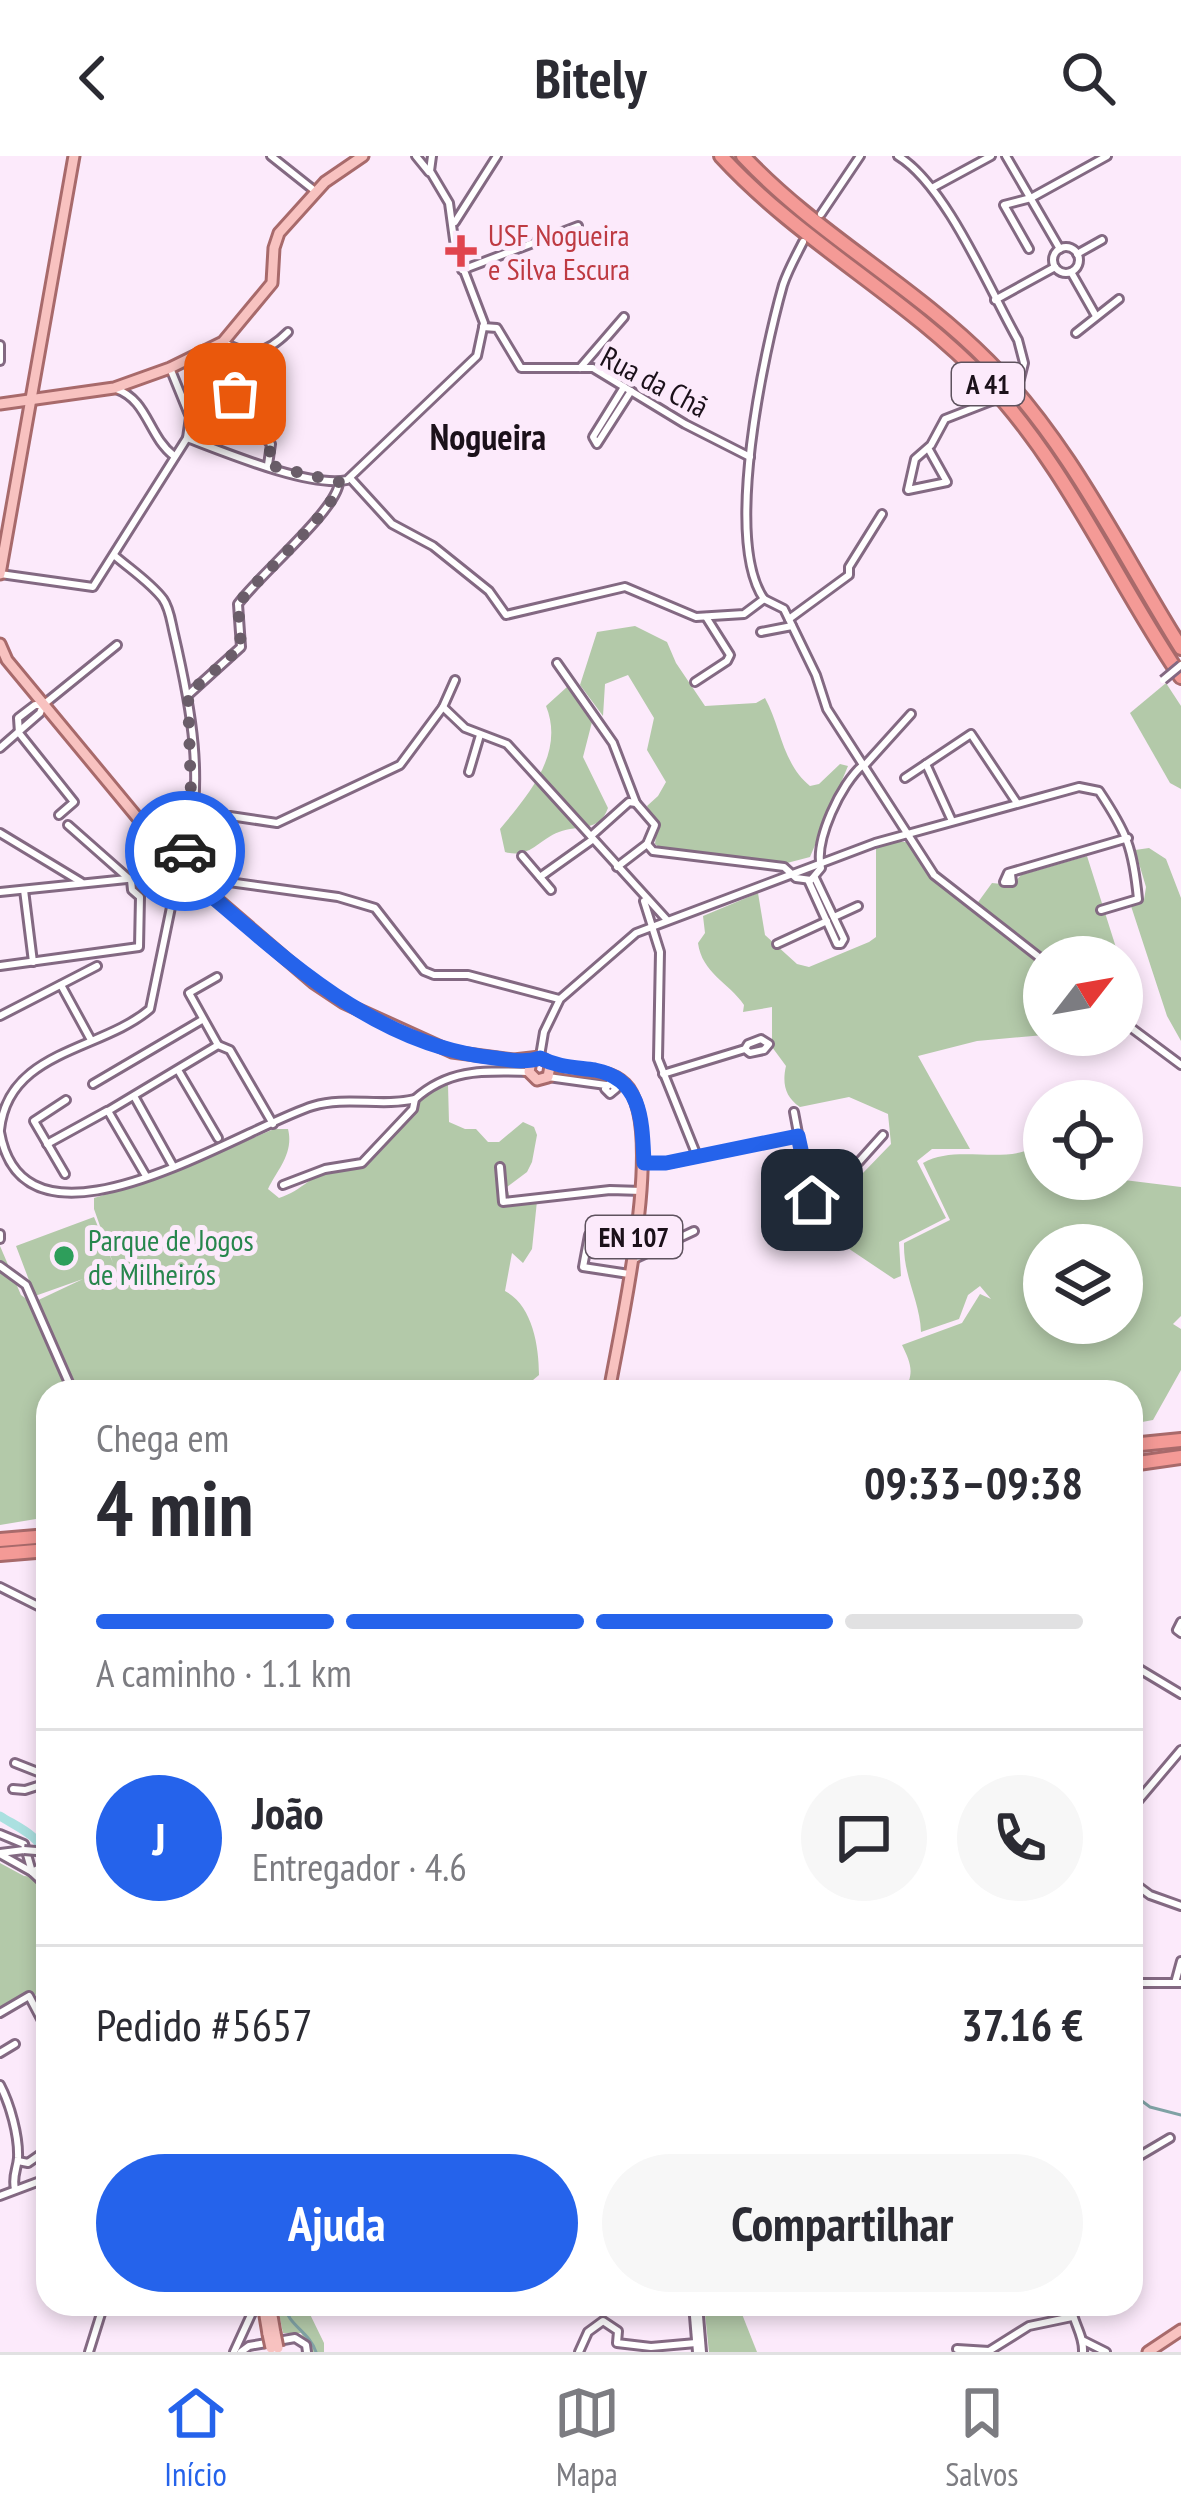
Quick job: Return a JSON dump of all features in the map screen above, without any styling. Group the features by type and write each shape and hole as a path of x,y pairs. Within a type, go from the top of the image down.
{"highway":[{"name":"A 41","path":"721,156 776,209 932,332 997,392 1047,460 1181,677"},
{"name":"A 41","path":"743,156 796,205 964,338 1018,393 1064,458 1181,648"},
{"path":"1143,1444 1181,1440"},
{"path":"1143,1462 1181,1457"},
{"path":"0,1540 36,1538"},
{"path":"0,1554 36,1551"}],"main road":[{"path":"0,574 74,156"},
{"path":"0,404 114,388 223,342 272,283 275,241 315,191 362,156"},
{"path":"0,644 7,660 170,857"},
{"path":"184,855 191,860 192,875 176,883 166,875 165,864 170,857 184,855"},
{"name":"EN 107","path":"192,875 320,988 344,1003 443,1050 514,1066 533,1064 549,1071 597,1071 627,1085 640,1114 644,1163 611,1380"},
{"name":"EN 107","path":"533,1064 537,1080 549,1071"},
{"path":"267,2316 275,2350"},
{"path":"1148,2352 1181,2330"}],"street":[{"path":"271,156 315,191"},
{"path":"187,438 339,482 350,478 477,356 482,313 454,247 448,202 416,156"},
{"path":"432,176 433,156"},
{"path":"453,226 497,156"},
{"path":"821,214 860,156"},
{"path":"898,156 915,167 932,188 995,300 1022,351 1020,379"},
{"path":"932,188 991,156"},
{"path":"1006,156 1060,249"},
{"path":"1029,249 1004,206 1030,198 1108,156"},
{"path":"462,270 578,226"},
{"path":"1077,254 1102,240"},
{"path":"803,242 784,280 750,457 747,522 751,563 764,599 784,609 791,622 823,701 934,875 1023,945"},
{"path":"1060,249 1077,254 1078,264 1071,272 1055,267 1053,258 1060,249"},
{"path":"995,300 1055,267"},
{"path":"1071,272 1097,316"},
{"path":"1076,333 1119,299"},
{"path":"580,368 624,317"},
{"name":"Rua da Chã","path":"483,327 497,328 521,368 593,368 750,457"},
{"path":"223,342 251,353 268,350 288,332"},
{"path":"0,344 0,361"},
{"path":"191,426 199,425 244,384 251,353"},
{"path":"0,574 93,587 187,438 191,426 170,368"},
{"path":"114,388 136,398 157,439 174,456"},
{"path":"628,389 597,444 593,436 628,389"},
{"path":"230,398 271,444 268,465"},
{"path":"931,444 947,482 908,490 915,458 931,444 945,419 994,400"},
{"path":"350,478 392,524 433,546 489,591 506,615 625,587 677,610 706,616 744,614 764,599"},
{"path":"188,694 241,647 238,604 258,577 328,510 339,482"},
{"path":"760,632 791,622 849,575 849,567 882,514"},
{"path":"115,556 165,602 188,694 192,829 184,855"},
{"path":"695,682 728,662 730,655 706,616"},
{"path":"59,815 74,802 19,733 18,718 35,705 43,705 117,645"},
{"path":"557,663 613,742 635,802 655,824 647,844 617,867"},
{"path":"1163,680 1181,665"},
{"path":"192,829 230,816 277,823 400,765 443,707 455,680"},
{"path":"443,707 480,735 507,744 643,898 670,922"},
{"path":"821,863 826,827 845,781 911,714"},
{"path":"0,748 19,733"},
{"path":"904,778 971,734 1017,803"},
{"path":"469,772 480,735"},
{"path":"926,764 952,821"},
{"path":"533,1064 560,1000 632,936 821,863 1017,803 1079,787 1099,791 1128,838 1138,899 1101,910"},
{"path":"540,878 591,839 619,808 635,802"},
{"path":"0,966 140,947 140,897 132,890 131,880 68,825"},
{"path":"0,833 84,884"},
{"path":"1011,874 1128,838"},
{"path":"647,844 653,851 784,867 811,879"},
{"path":"522,856 551,890"},
{"path":"811,879 821,863"},
{"path":"0,892 166,875"},
{"path":"192,875 338,897 374,908 424,971 468,975 560,1000"},
{"path":"811,879 830,919"},
{"path":"176,883 150,1009 23,1078 3,1110 4,1161 29,1179 70,1196 109,1190 324,1104 415,1100 450,1076 514,1066"},
{"path":"24,890 33,962"},
{"path":"643,898 660,952 658,1059 698,1156"},
{"path":"777,944 858,906"},
{"path":"0,1016 98,966"},
{"path":"217,977 189,992 202,1020 218,1045 230,1050 272,1124"},
{"path":"61,985 91,1040"},
{"path":"93,1084 202,1020"},
{"path":"1143,1036 1181,1064"},
{"path":"47,1144 218,1045"},
{"path":"663,1074 745,1049"},
{"path":"178,1070 218,1138"},
{"path":"549,1071 606,1085"},
{"path":"134,1096 173,1166"},
{"path":"65,1174 34,1121 66,1100"},
{"path":"283,1185 325,1169 362,1162 413,1109 415,1100"},
{"path":"108,1111 147,1177"},
{"path":"794,1112 813,1213"},
{"path":"779,1244 810,1220 883,1135"},
{"path":"644,1163 666,1163 798,1136"},
{"path":"500,1167 503,1202 641,1191"},
{"path":"631,1260 694,1231"},
{"path":"589,1235 583,1267 628,1274"},
{"path":"0,1266 26,1285 69,1380"},
{"path":"0,1587 36,1605"},
{"path":"1181,1622 1181,1633"},
{"path":"1143,1671 1181,1694"},
{"path":"1143,1795 1181,1750"},
{"path":"15,1763 36,1771"},
{"path":"13,1789 36,1786"},
{"path":"0,1834 24,1844 36,1863"},
{"path":"0,1854 36,1851"},
{"path":"0,1854 36,1868"},
{"path":"1143,1890 1181,1906"},
{"path":"1143,1983 1178,1983 1181,1961"},
{"path":"0,2013 29,1996 36,2009"},
{"path":"0,2053 15,2044"},
{"path":"0,2085 18,2161 15,2189"},
{"path":"1143,2154 1170,2138"},
{"path":"18,2161 28,2163 36,2157"},
{"path":"0,2196 36,2184"},
{"path":"89,2352 100,2316"},
{"path":"237,2352 256,2316"},
{"path":"579,2352 596,2323 603,2321 618,2331 617,2347 699,2349 696,2316"},
{"path":"957,2349 988,2351 1029,2326 1072,2317 1084,2342 1083,2352"},
{"path":"237,2352 295,2338 302,2339 307,2352"},
{"path":"1084,2342 1106,2352"}],"green space":[{"path":"635,626 667,642 705,706 756,703 765,698 788,756 810,786 819,784 840,764 848,766 810,857 787,863 665,851 655,844 657,827 647,806 666,782 647,750 654,718 628,675 605,684 603,716 580,685 597,632"},
{"path":"1166,683 1181,706 1181,789 1170,783 1130,713"},
{"path":"567,687 592,722 583,757 608,808 594,824 559,832 521,853 505,852 500,829 532,787 547,756 551,723 546,706"},
{"path":"908,842 947,891 1023,950 1023,1037 977,1041 918,1056 970,1149 932,1149 917,1161 946,1218 899,1242 901,1276 894,1279 821,1230 819,1213 891,1144 888,1114 849,1097 800,1107 795,1103 786,1089 786,1066 772,1047 772,1007 743,1012 738,997 710,970 698,943 705,933 703,916 758,893 765,935 797,964 809,967 869,942 876,937 876,846"},
{"path":"1149,848 1166,859 1181,898 1181,1041 1167,1016 1131,906 1144,900 1146,887 1135,850"},
{"path":"1087,856 1112,936 1023,936 1023,942 976,905 992,883 1012,885 1021,875"},
{"path":"448,1085 449,1122 476,1129 488,1142 499,1142 523,1122 534,1127 532,1162 507,1187 510,1198 537,1201 532,1249 523,1263 512,1253 505,1291 522,1306 532,1327 539,1375 533,1380 36,1380 36,1519 0,1525 0,1246 21,1295 32,1303 83,1279 35,1296 16,1246 94,1217 113,1263 94,1198 156,1179 274,1129 288,1129 287,1153 268,1189 279,1198 330,1168 379,1153 432,1090"},
{"path":"1023,1151 1023,1200 1143,1200 1143,1182 1181,1187 1181,1316 1173,1324 1181,1329 1181,1370 1153,1420 1143,1422 1143,1380 909,1380 909,1362 902,1345 962,1323 980,1294 991,1299 980,1286 968,1295 959,1319 921,1332 904,1243 950,1220 923,1163 952,1155"},
{"path":"0,1863 36,1878 36,1996 29,1993 0,2009"},
{"path":"279,2316 311,2316 324,2352 311,2352 301,2333 283,2333"},
{"path":"705,2316 743,2316 757,2352 709,2352"}],"waterway":[{"path":"0,1816 36,1840"},
{"path":"1143,2102 1181,2115"},
{"path":"289,2316 316,2352"}],"way so far":[{"path":"185,851 192,829 188,694 236,654 242,641 238,604 258,577 321,519 339,491 339,482 268,465 271,444 232,405 230,398 235,394"}],"place":[{"name":"USF Nogueira e Silva Escura","path":"461,251"},
{"name":"Parque de Jogos de Milheirós","path":"64,1256"}],"district":[{"name":"Nogueira","path":"488,436"}],"route":[{"path":"185,851 193,863 191,877 196,883 344,1003 443,1050 514,1060 540,1058 550,1066 613,1075 627,1085 638,1104 644,1163 666,1163 798,1136 812,1200"}]}
